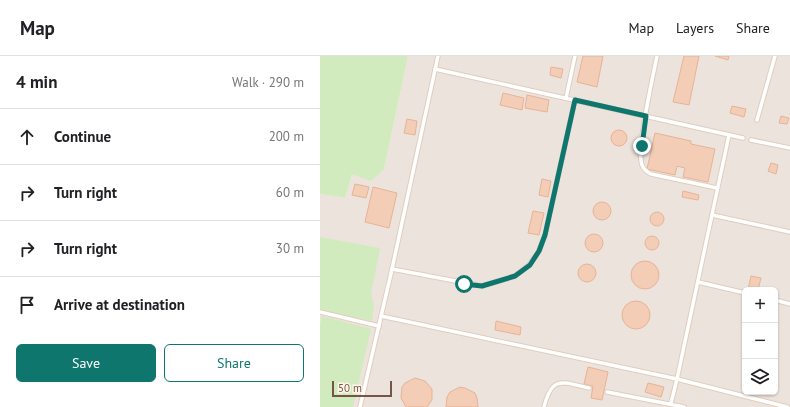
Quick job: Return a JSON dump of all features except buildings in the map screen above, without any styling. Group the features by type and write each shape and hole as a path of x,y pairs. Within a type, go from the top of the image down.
{"lane":[{"path":"360,407 392,269 438,56"},
{"path":"566,98 575,56"},
{"path":"657,56 646,116 642,146 642,164 646,171 651,174 717,188"},
{"path":"757,120 774,56"},
{"path":"435,69 743,138"},
{"path":"392,269 482,286 515,276 530,265 539,251 545,235 575,100"},
{"path":"671,403 729,135"},
{"path":"751,140 790,148"},
{"path":"712,215 790,232"},
{"path":"698,282 742,292"},
{"path":"778,301 790,304"},
{"path":"320,312 379,326"},
{"path":"381,316 677,379 787,407"},
{"path":"544,407 548,393 554,385 563,382 589,388"},
{"path":"607,392 671,403 684,407"}],"shaded area":[{"path":"408,56 790,56 790,407 320,407 320,194 345,198 352,174 384,169"}],"green space":[{"path":"320,56 408,56 384,169 371,181 352,174 345,198 320,194"},
{"path":"320,237 380,248 371,294 374,305 372,321 320,310"},
{"path":"322,316 371,329 353,407 320,407 320,325"}],"route":[{"path":"464,284 482,286 515,276 530,265 539,251 545,235 575,100 646,116 642,146"}]}
